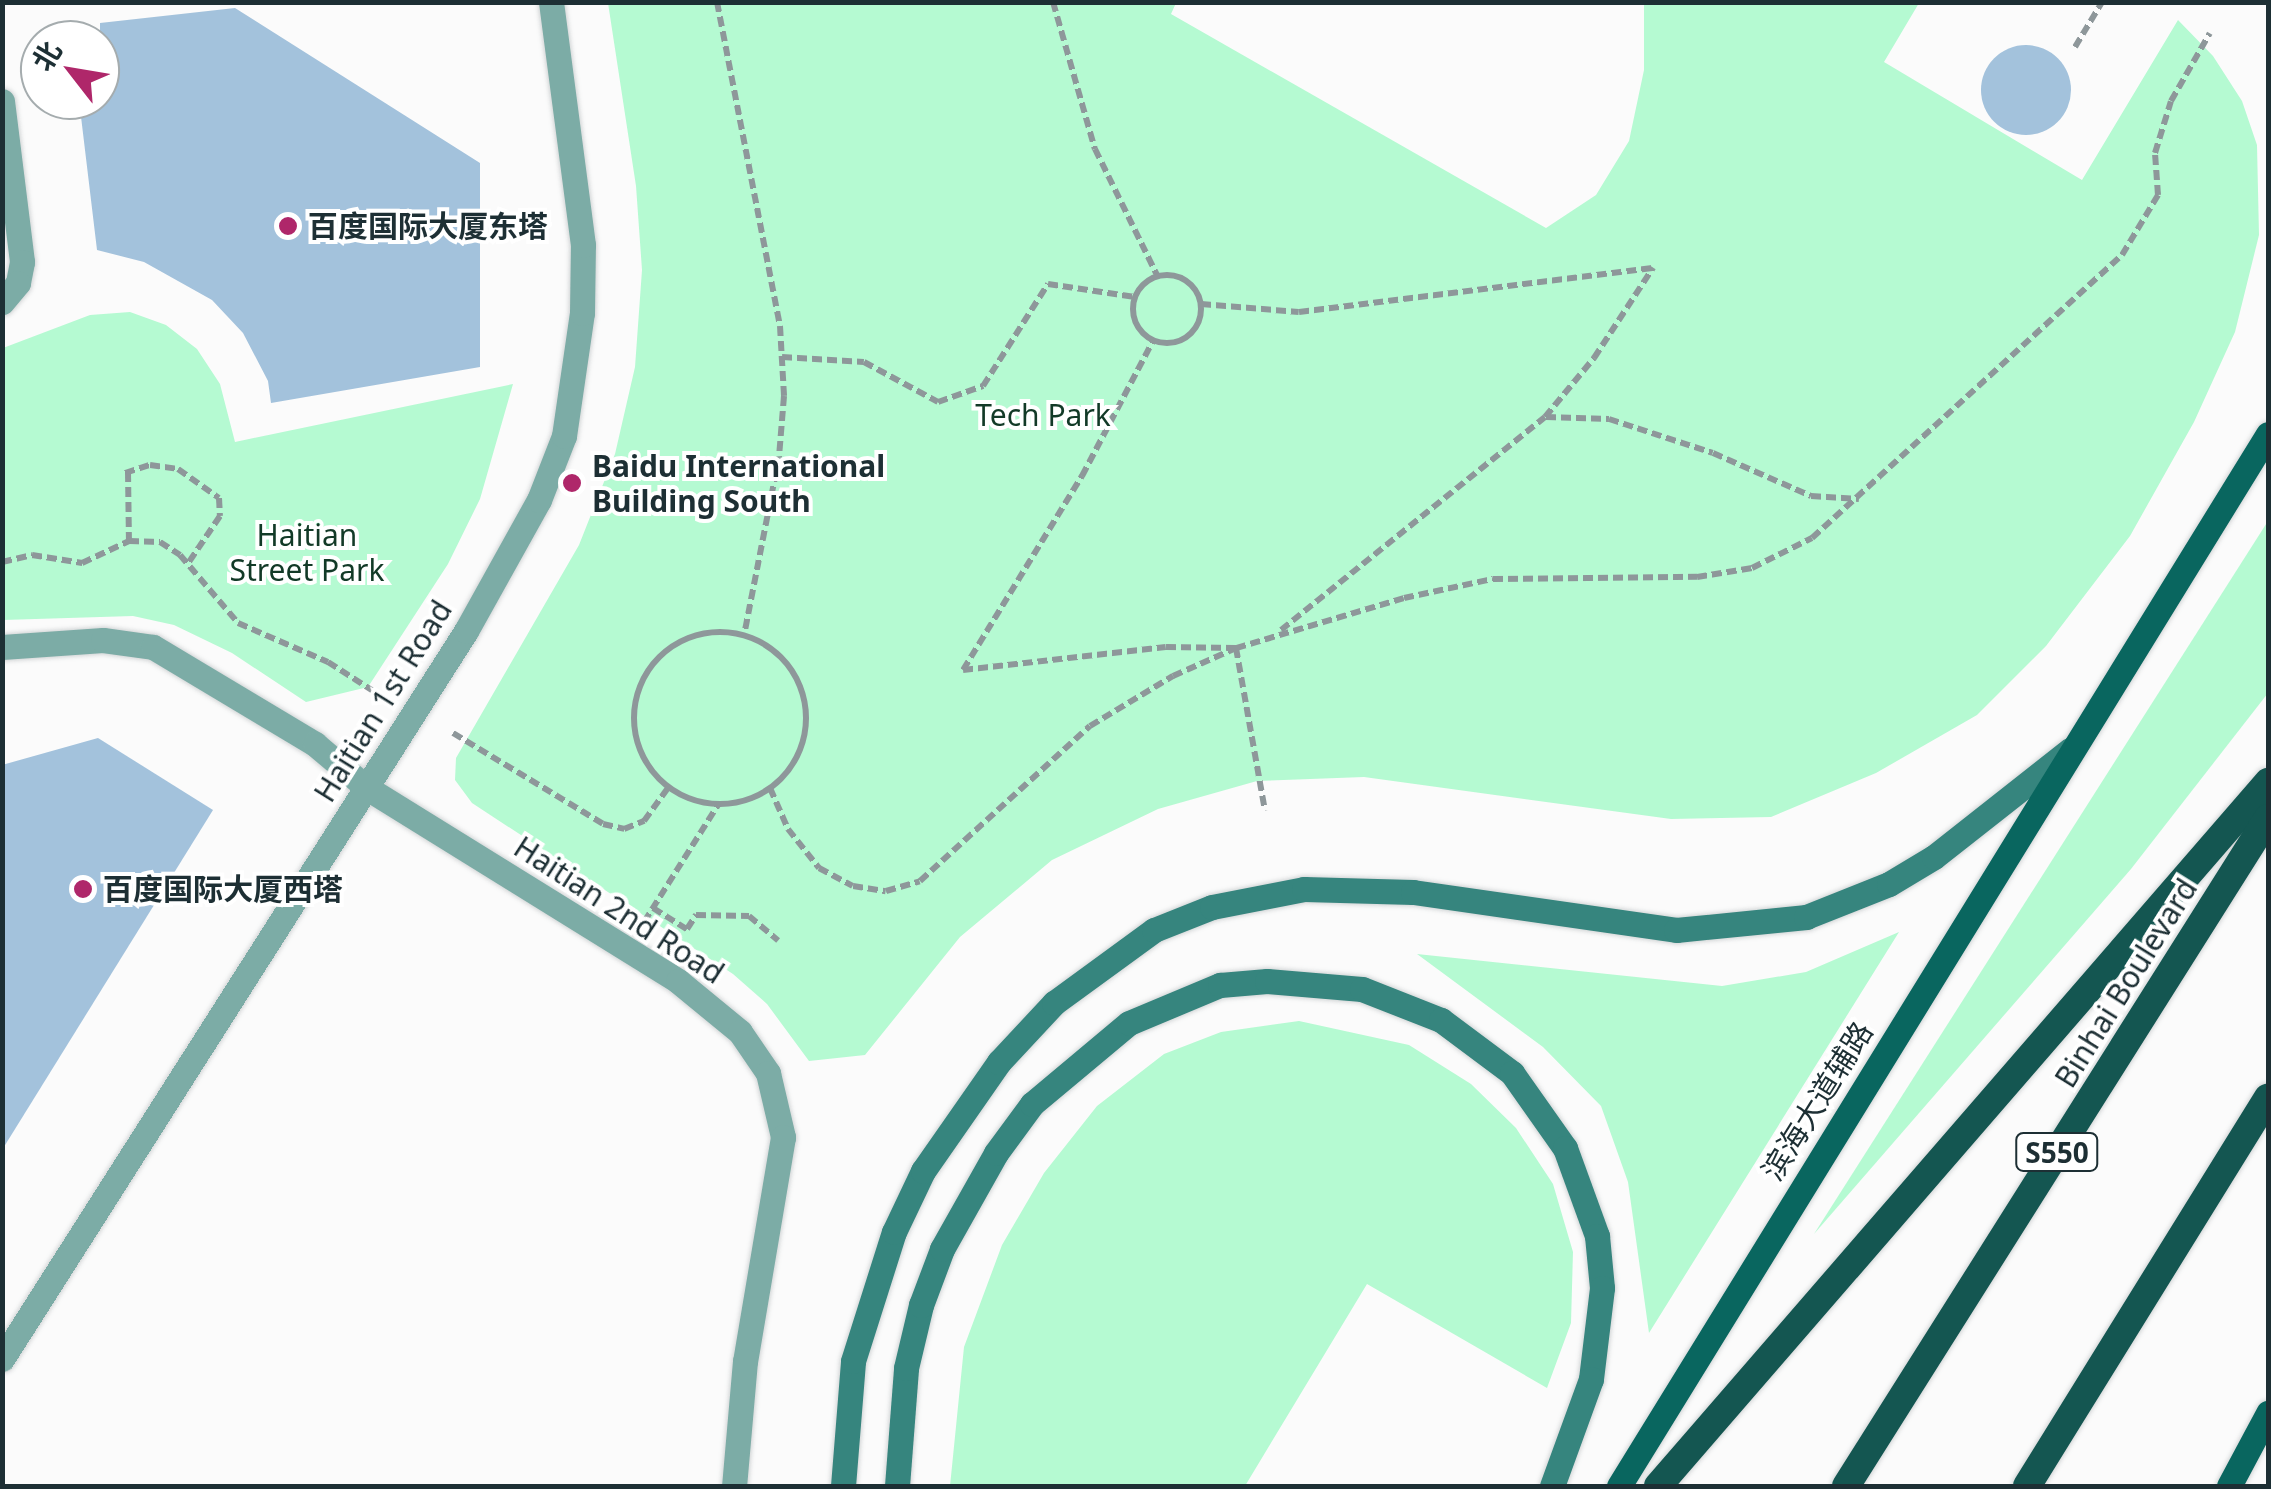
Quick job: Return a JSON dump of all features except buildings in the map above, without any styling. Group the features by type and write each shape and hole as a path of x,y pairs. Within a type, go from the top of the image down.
{"highway":[{"path":"1658,1486 2268,782"},
{"name":"Binhai Boulevard","path":"1846,1486 2268,818"},
{"path":"2027,1486 2268,1098"}],"main road":[{"name":"滨海大道辅路","path":"1619,1486 2268,434"},
{"path":"843,1486 853,1361 870,1300 908,1202 955,1119 1054,1003 1154,930 1212,907 1262,894 1354,889 1636,927 1714,930 1779,922 1889,884 1996,812 2071,748"},
{"path":"898,1486 904,1383 921,1305 942,1249 996,1152 1032,1104 1084,1055 1129,1023 1220,986 1267,981 1362,989 1468,1036 1512,1072 1541,1108 1585,1192 1597,1236 1600,1331 1582,1407 1552,1486"},
{"path":"2254,1447 2268,1413"},
{"path":"2228,1486 2268,1424"}],"street":[{"name":"Haitian 1st Road","path":"2,1358 367,788 507,561 564,436 578,376 583,246 552,2"},
{"path":"2,100 22,262 18,284 2,302"},
{"name":"Haitian 2nd Road","path":"2,647 103,640 153,648 315,744 367,788 678,981 740,1032 768,1072 782,1115 781,1159 745,1361 734,1486"}],"path":[{"path":"717,2 782,357 780,457 744,635"},
{"path":"1053,2 1095,149 1158,276"},
{"path":"2074,48 2102,2"},
{"path":"770,788 788,829 819,868 853,886 886,891 920,881 1090,726 1173,676 1236,648 1493,580 1698,577 1752,568 1812,538 1861,499 2122,255 2146,225 2158,195 2155,154 2172,100 2210,33"},
{"path":"1201,304 1299,312 1653,268 1594,358 1545,417 1276,635"},
{"path":"1135,297 1158,276"},
{"path":"1158,276 1185,280 1201,304"},
{"path":"782,357 864,362 938,402 983,386 1048,284 1135,297"},
{"path":"1135,297 1138,328 1154,341 1174,343 1192,333 1201,304"},
{"path":"1154,341 1082,476 963,670 1166,648 1236,648"},
{"path":"1545,417 1609,419 1713,453 1810,496 1861,499"},
{"path":"129,541 126,472 150,465 178,469 219,498 220,516 187,565"},
{"path":"2,562 32,556 82,563 129,541 160,542 187,565 238,624 328,662 381,696"},
{"path":"744,635 769,646 802,690 802,744 770,788 718,805 668,788 638,745 637,692 650,668 692,636 744,635"},
{"path":"1236,648 1265,810"},
{"path":"454,733 603,824 624,829 644,821 668,788"},
{"path":"626,950 718,805"},
{"path":"653,908 687,928 696,915 749,916 778,940"}],"green space":[{"name":"Tech Park","path":"608,3 1176,3 1171,14 1546,228 1596,195 1629,141 1644,70 1644,3 1919,3 1884,62 2082,180 2178,20 2213,56 2242,101 2257,145 2259,235 2235,332 2194,422 2130,536 2046,646 1977,715 1876,773 1771,817 1671,819 1364,777 1257,781 1158,809 1052,860 960,937 865,1055 809,1061 767,1004 733,974 472,803 455,780 456,758 579,545 615,454 635,367 642,270 636,186"},
{"name":"Haitian Street Park","path":"130,312 166,325 197,349 220,384 235,442 513,384 480,499 448,564 368,687 306,702 232,653 174,625 133,616 3,620 3,348 90,315"},
{"path":"2268,521 2268,693 2131,869 1814,1234"},
{"path":"1899,932 1649,1333 1628,1182 1601,1106 1543,1047 1417,954 1722,986 1806,972"},
{"path":"1299,1021 1409,1045 1471,1084 1516,1128 1553,1184 1573,1252 1571,1323 1547,1388 1367,1284 1245,1486 950,1486 964,1347 1002,1245 1044,1173 1097,1106 1164,1054 1221,1032"}],"place":[{"name":"百度国际大厦东塔","path":"288,226"},
{"name":"Baidu International Building South","path":"572,483"},
{"name":"百度国际大厦西塔","path":"83,889"}]}
